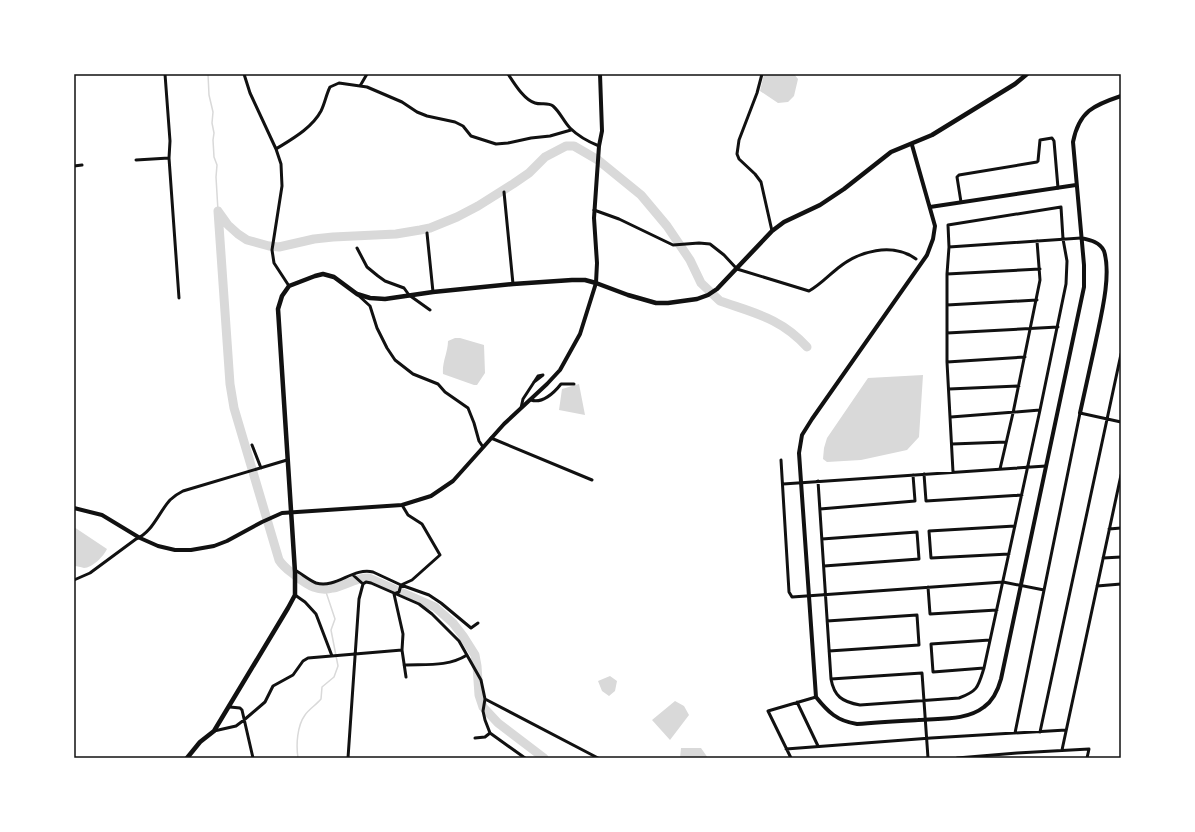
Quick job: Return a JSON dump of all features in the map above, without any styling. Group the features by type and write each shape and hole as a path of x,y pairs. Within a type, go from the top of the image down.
{"main road":[{"path":"187,758 200,742 214,731 230,707 295,595 295,573 278,309 282,296 289,286 323,274 334,277 357,294 370,298 385,299 433,292 572,280 585,280 596,283 628,295 656,303 681,302 708,295 737,269 772,231 784,222 820,205 844,189 891,152 912,145 932,135 1015,84 1027,74"}],"street":[{"path":"165,74 170,141 169,158 179,298"},
{"path":"244,74 250,93 276,149 281,164 282,186 272,250 274,263 289,286"},
{"path":"360,86 367,74"},
{"path":"508,74 516,86 531,101 537,104 546,103 552,106 571,130 599,146"},
{"path":"74,508 93,512 106,517 140,538 158,546 170,549 200,550 227,541 282,513 402,505 424,499 457,478 491,438 560,370 580,334 596,283 597,264 594,210 599,146 602,131 600,74"},
{"path":"762,74 757,92 739,140 736,154 761,182 772,231"},
{"path":"276,149 316,120 330,87 339,83 367,87 402,102 417,112 427,116 455,122 463,126 471,136 496,144 550,136 571,130"},
{"path":"912,145 935,226 933,239 927,255 802,435 799,453 816,697 831,714 850,723 857,724 960,717 977,712 989,703 997,693 1084,287 1084,265 1073,142 1075,131 1086,112 1095,106 1121,96"},
{"path":"961,202 957,177 959,175 1037,162 1040,140 1052,138 1054,140 1058,188"},
{"path":"136,160 169,158"},
{"path":"74,166 82,165"},
{"path":"930,207 1076,185"},
{"path":"504,192 513,284"},
{"path":"818,481 833,690 840,698 850,703 860,705 958,698 970,694 978,686 984,668 1066,284 1066,261 1061,207 948,225 947,362 953,472"},
{"path":"594,210 619,219 673,245 699,243 710,244 724,255 737,269 809,291 851,259 873,251 890,250 904,252 916,258"},
{"path":"427,233 433,292"},
{"path":"949,247 1081,238 1092,240 1102,248 1104,252 1106,270 1105,293 1016,733"},
{"path":"1000,469 1037,300 1040,280 1038,241"},
{"path":"357,248 367,267 385,282 404,288 409,295 430,310"},
{"path":"947,274 1040,269"},
{"path":"357,294 370,306 377,328 395,360 413,374 438,384 445,392 468,408 479,441 483,447"},
{"path":"947,305 1037,300"},
{"path":"947,334 1058,326"},
{"path":"1040,732 1121,354"},
{"path":"947,362 1024,357"},
{"path":"521,408 523,399 534,382"},
{"path":"531,400 538,401 555,392 561,384 574,384"},
{"path":"948,389 1019,386"},
{"path":"951,418 1040,410"},
{"path":"1080,413 1121,422"},
{"path":"491,438 592,480"},
{"path":"952,444 1006,442"},
{"path":"252,445 260,468"},
{"path":"74,580 90,573 136,539 140,538 150,528 171,499 191,487 287,460"},
{"path":"781,460 789,592 792,596 1003,582 1044,590"},
{"path":"783,484 1046,466"},
{"path":"924,474 926,501 1022,495"},
{"path":"820,509 915,501 913,475"},
{"path":"1062,750 1121,475"},
{"path":"1115,502 1121,502"},
{"path":"394,594 399,592 402,585 412,580 440,555 422,524 408,515 402,505"},
{"path":"1009,554 931,558 929,531 1015,526"},
{"path":"1109,529 1121,528"},
{"path":"822,539 917,532 918,539 919,559 824,566"},
{"path":"1103,558 1121,557"},
{"path":"295,573 323,584 368,571 428,595 471,628 478,623"},
{"path":"353,575 363,584"},
{"path":"363,584 366,582 371,583 419,604 432,614 459,641 481,680 485,699 483,711 490,733 525,758"},
{"path":"348,758 354,654 359,599 363,584"},
{"path":"1097,586 1121,584"},
{"path":"928,587 930,614 997,610"},
{"path":"394,594 403,634 402,650 406,677"},
{"path":"295,595 316,614 332,656"},
{"path":"827,621 917,615 919,645 829,651"},
{"path":"984,668 933,672 932,644 990,640"},
{"path":"214,731 236,726 244,720 265,702 274,685 293,675 308,658 402,650"},
{"path":"404,665 447,664 468,656"},
{"path":"831,678 922,672 928,758"},
{"path":"791,758 768,711 816,697"},
{"path":"485,699 598,758"},
{"path":"797,702 818,746"},
{"path":"230,707 240,708 242,710 253,758"},
{"path":"786,749 927,738 1066,730"},
{"path":"475,738 485,737 490,733"},
{"path":"957,758 1089,749 1087,758"}],"shaded area":[{"path":"764,74 794,74 798,79 794,96 788,102 778,103 760,91"},
{"path":"455,338 484,345 485,373 477,385 443,374 443,365 448,341"},
{"path":"923,375 919,437 907,450 861,460 827,462 823,459 827,438 868,378"},
{"path":"579,384 585,415 559,410 562,389"},
{"path":"74,527 107,549 91,566 84,568 74,566"},
{"path":"610,676 617,681 615,691 609,696 602,691 598,681"},
{"path":"675,701 684,706 689,715 670,740 652,720"},
{"path":"681,748 701,748 708,758 680,758"}],"waterway":[{"path":"208,74 209,95 213,112 212,123 214,133 214,157 217,165 216,177 218,211"},
{"path":"218,211 228,225 247,240 279,247 314,239 396,234 420,230 430,228 457,217 478,206 529,173 545,157 566,146 574,146 598,160 641,195 667,226 690,260 701,283 720,301 756,313 777,323 787,329 807,347"},
{"path":"218,211 230,384 234,408 279,560 297,577 309,585 318,588 328,589 355,580 369,578 435,607 453,623 475,655 479,695 483,707 498,723 544,758"},
{"path":"298,758 298,736 302,719 321,699 322,687 334,677 338,666 331,630 335,619 325,589"}]}
